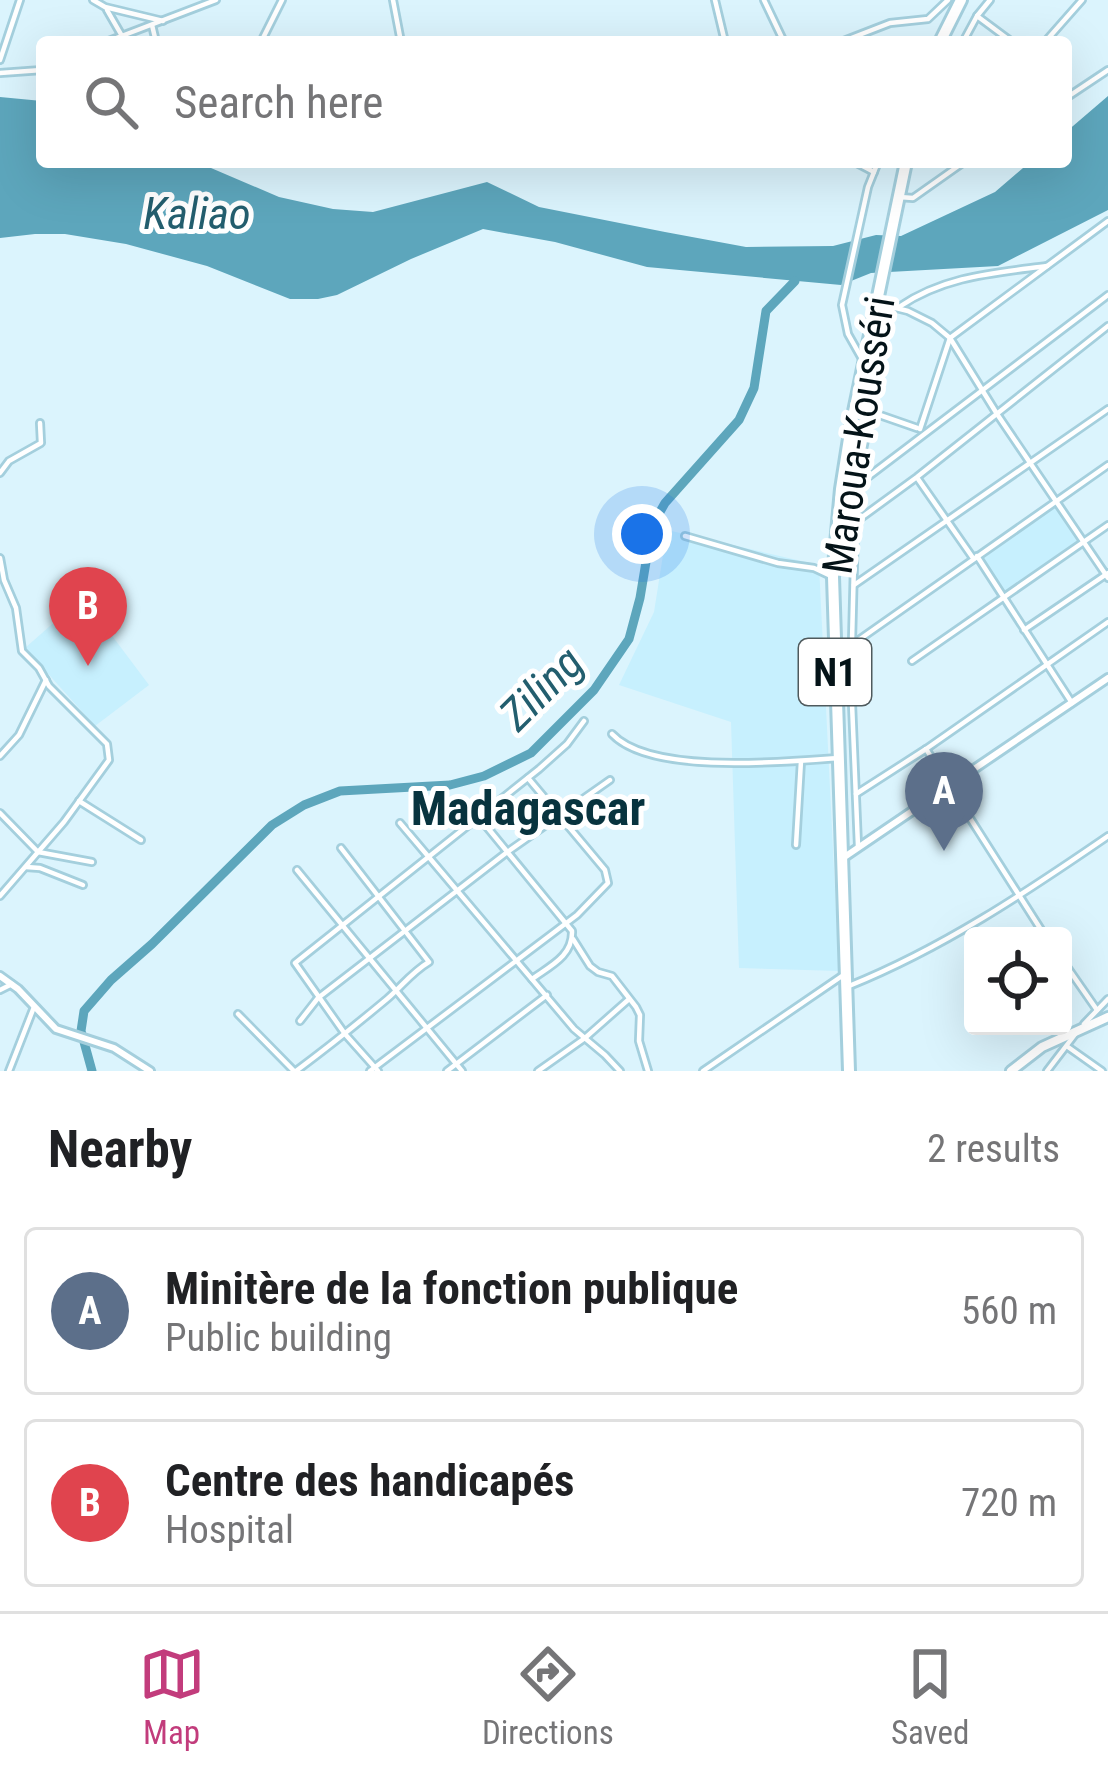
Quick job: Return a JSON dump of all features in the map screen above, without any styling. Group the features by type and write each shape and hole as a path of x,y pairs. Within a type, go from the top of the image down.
{"highway":[{"path":"943,36 962,0"},
{"name":"Maroua-Kousséri","path":"849,1071 833,577 841,489 905,168"}],"main road":[{"path":"1011,1071 1042,1047 1108,1017"}],"street":[{"path":"0,61 16,0"},
{"path":"93,0 163,21"},
{"path":"105,7 122,36 216,0"},
{"path":"264,36 282,0"},
{"path":"393,0 399,36"},
{"path":"715,0 724,36"},
{"path":"764,0 781,36"},
{"path":"856,36 890,22 928,19 948,0"},
{"path":"966,36 990,0"},
{"path":"1050,36 1082,0"},
{"path":"977,16 1004,36"},
{"path":"152,26 154,36"},
{"path":"0,73 36,70"},
{"path":"1072,94 1108,70"},
{"path":"1072,86 1078,91"},
{"path":"866,168 874,172"},
{"path":"864,363 842,305 876,168"},
{"path":"899,197 913,198 956,168"},
{"path":"923,430 950,338 1108,221"},
{"path":"858,846 852,736 856,486 895,306 971,276 1048,266"},
{"path":"856,486 923,430 1108,295"},
{"path":"1099,302 1108,304"},
{"path":"877,303 932,323 950,338 1107,575 1024,630"},
{"path":"854,523 1108,326"},
{"path":"854,585 1108,410"},
{"path":"871,412 923,430"},
{"path":"0,473 9,461 41,443 40,423"},
{"path":"853,644 1108,465"},
{"path":"917,477 1072,703"},
{"path":"912,661 1108,524"},
{"path":"685,536 814,568 833,577"},
{"path":"0,558 16,608 20,647 110,752 64,823 0,896"},
{"path":"856,794 1108,622"},
{"path":"842,859 1108,678"},
{"path":"0,756 19,736 46,680"},
{"path":"528,778 609,877 605,888 577,915 374,1070 295,963 528,778 567,744 584,721"},
{"path":"612,734 626,746 674,760 838,758"},
{"path":"926,749 1040,927"},
{"path":"796,844 801,760"},
{"path":"300,1021 318,998 506,853 610,780"},
{"path":"79,801 141,840"},
{"path":"0,812 38,852 92,862"},
{"path":"478,817 572,931 564,956 532,979"},
{"path":"400,823 532,979 620,1071"},
{"path":"846,987 908,961 1018,897 1108,836"},
{"path":"238,1014 295,1071 429,962 340,848"},
{"path":"26,867 83,885"},
{"path":"297,870 462,1071"},
{"path":"572,939 590,966 612,976 639,1012 638,1040 648,1071"},
{"path":"704,1071 846,972"},
{"path":"1072,975 1097,1010"},
{"path":"0,976 56,1029 113,1048 150,1071"},
{"path":"0,990 12,985"},
{"path":"448,1071 547,995"},
{"path":"538,1071 629,999"},
{"path":"1047,1071 1108,999"},
{"path":"9,1071 34,1007"},
{"path":"1066,1046 1102,1071"}],"shaded area":[{"path":"1055,504 1081,541 1005,594 979,557"},
{"path":"667,530 819,565 839,971 739,968 731,722 619,685 654,612"},
{"path":"83,597 149,685 95,726 25,648"}],"water":[{"name":"Kaliao","path":"1108,96 1108,210 998,266 871,273 841,285 647,267 483,229 337,295 290,299 207,266 126,244 65,234 0,238 0,97 36,100 36,168 211,168 279,197 373,212 487,182 539,207 746,247 833,246 876,235 901,236 995,192 1023,168 1072,168 1072,127"}],"waterway":[{"name":"Ziling","path":"92,1071 81,1031 84,1011 272,825 340,791 450,785 484,776 531,753 594,690 629,639 652,526 665,503 739,420 754,388 766,311 795,281"}],"place":[{"name":"Centre des handicapés","path":"88,666"},
{"name":"Minitère de la fonction publique","path":"944,851"}],"district":[{"name":"Madagascar","path":"528,808"}]}
